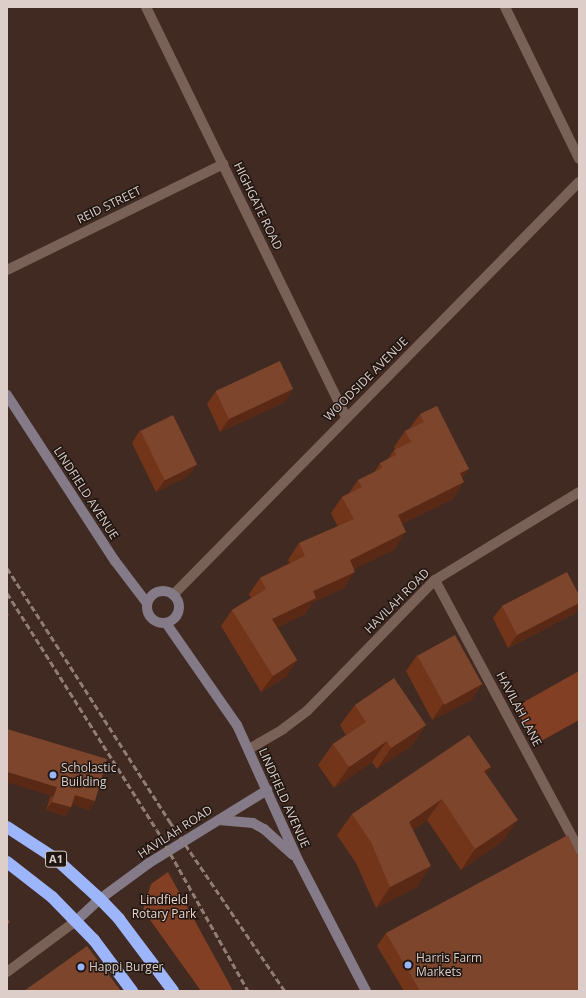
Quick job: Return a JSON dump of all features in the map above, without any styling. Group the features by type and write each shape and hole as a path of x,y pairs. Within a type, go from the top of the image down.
{"highway":[{"name":"A1","path":"7,827 56,859 100,899 119,919 174,991"},
{"name":"A1","path":"7,862 38,883 76,921 132,991"}],"street":[{"name":"HIGHGATE ROAD","path":"146,7 346,417"},
{"path":"505,7 579,159"},
{"name":"REID STREET","path":"7,270 223,164"},
{"name":"WOODSIDE AVENUE","path":"174,595 346,417 579,182"},
{"name":"LINDFIELD AVENUE","path":"7,396 115,561 147,603"},
{"name":"HAVILAH ROAD","path":"249,749 302,715 435,580 579,492"},
{"name":"HAVILAH LANE","path":"435,580 579,850"},
{"path":"165,591 174,595 179,609 175,618 166,623 151,618 147,603 156,593 165,591"},
{"name":"LINDFIELD AVENUE","path":"166,623 224,706 249,749 298,860 366,991"},
{"name":"HAVILAH ROAD","path":"76,921 100,899 149,864 267,790"},
{"path":"217,820 242,820 264,828 298,860"},
{"path":"7,972 76,921"}],"green space":[{"path":"579,671 579,720 536,744 515,707"},
{"name":"Lindfield Rotary Park","path":"168,872 233,991 201,991 143,910 151,884"}],"building":[{"path":"280,361 293,389 229,419 216,391"},
{"path":"437,406 469,469 460,473 464,482 398,515 406,532 350,560 355,572 313,591 316,598 272,619 297,660 273,676 232,610 266,589 260,578 305,556 299,543 354,519 342,497 362,487 358,480 382,468 380,463 396,455 394,450 411,442 405,431 424,422 420,414"},
{"path":"173,415 197,464 165,480 141,431"},
{"path":"567,572 579,595 579,603 517,635 502,606"},
{"path":"455,635 482,684 445,705 417,656"},
{"path":"394,678 426,725 391,748 387,741 349,767 333,744 366,722 355,705"},
{"name":"Scholastic Building","path":"7,729 107,759 95,801 75,795 71,807 52,802 57,787 7,772"},
{"path":"469,735 491,767 484,771 518,820 475,849 442,799 409,822 431,866 390,887 371,842 352,814"},
{"path":"568,835 579,858 579,991 420,991 386,933"},
{"path":"7,918 10,922 7,925"},
{"path":"87,946 121,991 24,991"}],"railway":[{"path":"7,568 170,822 285,991"},
{"path":"7,593 157,830 248,991"}],"place":[{"name":"Scholastic Building","path":"53,775"},
{"name":"Harris Farm Markets","path":"408,965"},
{"name":"Happi Burger","path":"81,967"}]}
